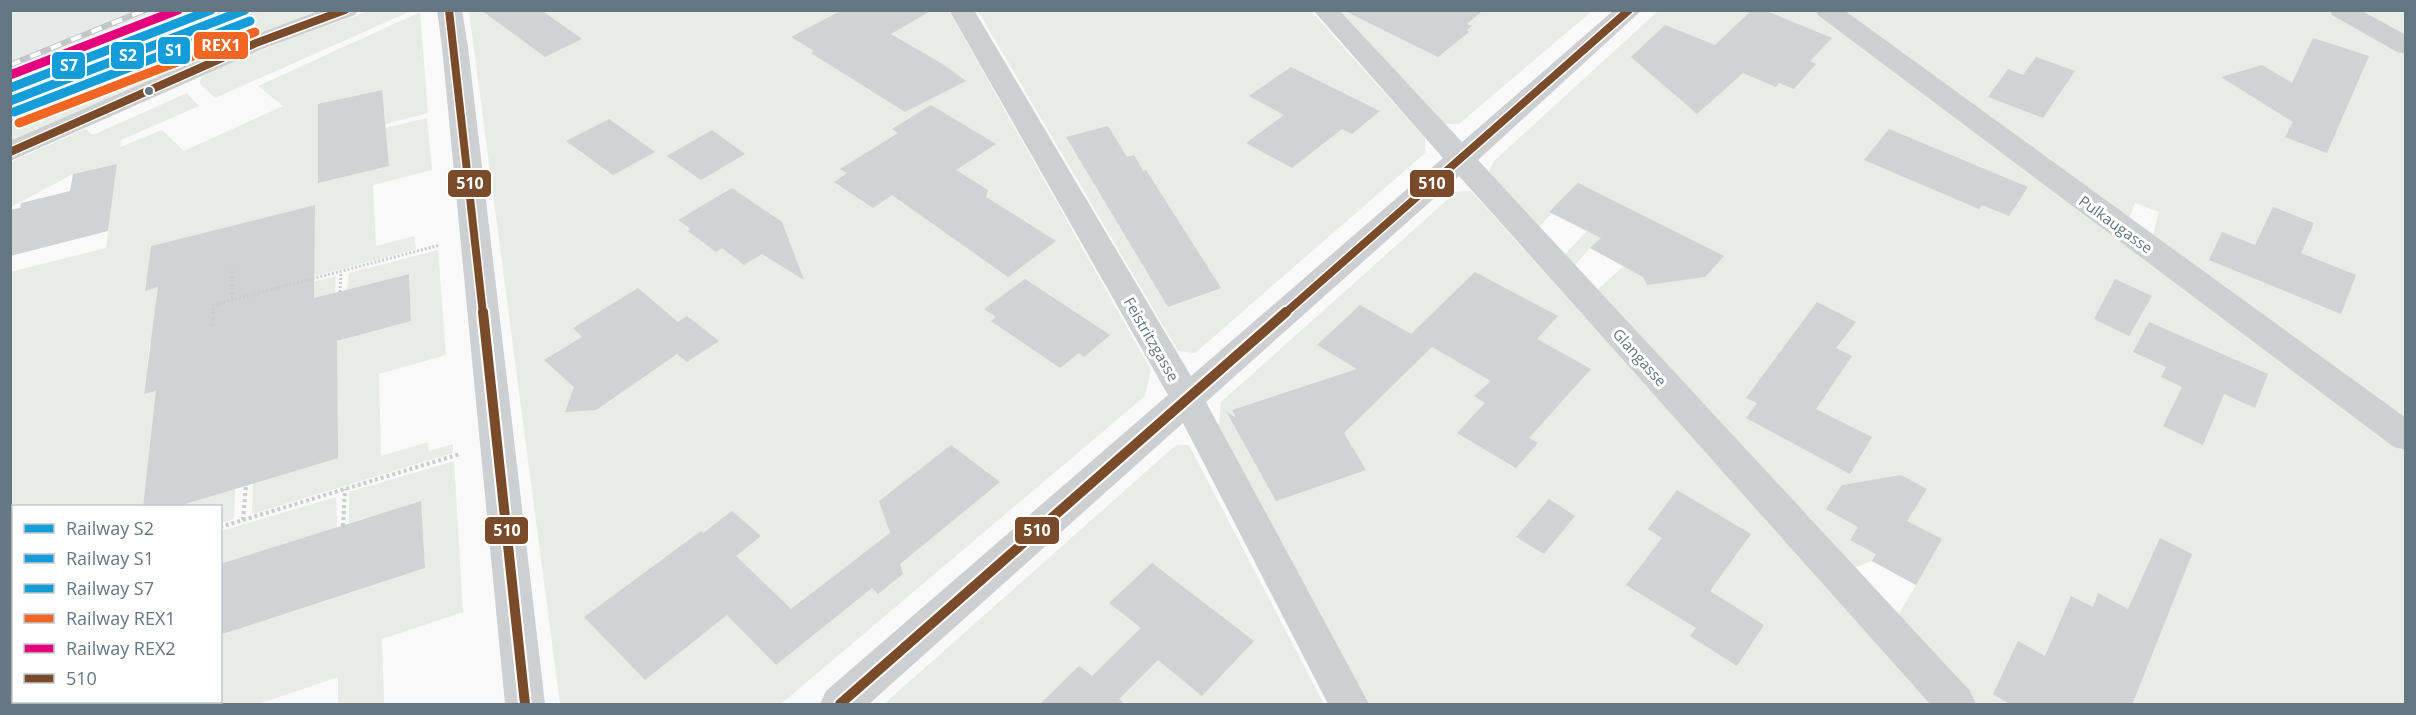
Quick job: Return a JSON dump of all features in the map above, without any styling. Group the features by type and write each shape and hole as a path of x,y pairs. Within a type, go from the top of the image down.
{"street":[{"path":"10,152 256,43 346,10"},
{"path":"449,10 525,705"},
{"name":"Feistritzgasse","path":"962,10 1188,400 1349,705"},
{"name":"Glangasse","path":"1325,10 1956,705"},
{"path":"840,705 1630,10"},
{"name":"Pulkaugasse","path":"1827,10 2406,437"},
{"path":"2341,10 2406,46"}],"path":[{"path":"212,326 213,305 475,236"},
{"path":"232,268 232,300"},
{"path":"340,292 341,272"},
{"path":"222,526 496,443"},
{"path":"243,520 246,485"},
{"path":"344,525 345,489"}],"shaded area":[{"path":"372,10 411,11 215,98 200,84 201,78 207,73 284,41"},
{"path":"11,11 274,11 11,111"},
{"path":"274,11 325,11 250,39 11,141 11,111"},
{"path":"469,11 949,11 1151,370 1145,396 781,704 560,704"},
{"path":"978,11 1311,11 1425,138 1425,153 1195,353 1178,351"},
{"path":"1340,11 1592,11 1459,124 1444,124"},
{"path":"1658,11 1814,11 2405,449 2405,704 1975,704 1896,619 1916,585 1872,561 1851,569 1597,290 1624,266 1590,248 1574,266 1564,255 1587,231 1552,213 1538,228 1489,172 1494,161"},
{"path":"1845,11 2326,11 2405,54 2405,419 2153,234 2159,212 2135,203 2129,218"},
{"path":"2360,11 2405,11 2405,35"},
{"path":"420,12 428,113 385,124 381,90 318,105 318,183 388,166 385,128 427,118 432,170 373,185 376,246 414,236 416,249 239,296 315,205 151,246 145,290 227,270 205,328 150,342 144,394 411,321 409,274 347,290 349,273 438,250 446,355 379,374 381,456 428,442 429,451 453,444 453,453 252,514 253,483 149,456 143,505 12,505 12,703 222,703 222,635 425,568 421,502 349,523 349,492 454,461 463,612 382,639 384,704 338,704 338,677 258,704 11,704 10,272 106,248 117,164 73,174 11,207 11,162 85,129 93,135 187,93 199,106 121,140 120,147 162,130 184,151 283,106 258,86"},
{"path":"1471,191 1933,704 1365,704 1219,426 1221,402 1456,192"},
{"path":"336,276 335,293 218,324 221,306"},
{"path":"1176,445 1189,445 1324,704 884,704"},
{"path":"235,488 234,519 222,523 222,505 178,505"},
{"path":"336,497 337,528 222,564 222,531"}],"building":[{"path":"481,10 541,10 582,39 545,57"},
{"path":"842,10 932,10 891,34 944,65 966,81 905,112 811,53 814,51 791,37"},
{"path":"1343,10 1483,10 1467,24 1472,26 1467,30 1469,32 1438,57"},
{"path":"1752,10 1764,10 1832,38 1810,61 1816,64 1794,89 1779,83 1776,87 1743,73 1697,114 1631,57 1665,25 1715,45"},
{"path":"2313,38 2369,56 2327,153 2285,137 2293,122 2221,77 2262,65 2292,83"},
{"path":"2036,57 2075,71 2043,118 1988,97 2008,69 2023,75"},
{"path":"1291,67 1380,111 1352,134 1342,129 1292,168 1246,143 1284,115 1249,96"},
{"path":"382,90 389,166 318,183 318,104"},
{"path":"931,105 996,144 956,170 988,190 986,197 1056,241 1008,277 892,195 873,208 834,182 847,173 840,169 898,133 892,129"},
{"path":"609,119 655,152 613,175 566,141"},
{"path":"1108,126 1127,157 1134,155 1143,171 1146,170 1221,288 1168,307 1066,137"},
{"path":"1889,129 2028,187 2009,216 1982,205 1979,209 1864,160"},
{"path":"712,130 745,154 701,180 667,156"},
{"path":"117,164 108,231 10,256 10,210 20,208 21,203 70,191 73,174"},
{"path":"1578,183 1724,256 1705,277 1647,285 1643,277 1590,248 1601,238 1549,212"},
{"path":"732,188 782,222 804,280 762,254 744,265 722,248 716,252 688,231 691,229 678,220"},
{"path":"315,205 314,298 409,274 411,321 337,341 338,458 182,505 143,505 156,391 144,394 158,287 145,291 151,246"},
{"path":"2273,207 2314,223 2301,253 2356,275 2341,314 2209,260 2222,232 2255,245"},
{"path":"1475,272 1558,316 1537,339 1591,369 1529,438 1538,443 1516,468 1457,433 1485,403 1474,396 1491,381 1432,347 1344,433 1366,470 1276,501 1226,411 1236,418 1232,410 1357,369 1317,345 1360,305 1411,334"},
{"path":"1025,279 1110,335 1084,357 1079,353 1060,368 991,321 996,317 984,309"},
{"path":"2115,279 2152,296 2129,336 2094,319"},
{"path":"638,288 678,322 687,316 719,341 687,362 677,354 596,410 565,412 574,387 544,360 582,337 573,328"},
{"path":"1817,302 1856,322 1836,348 1852,356 1816,409 1872,437 1850,474 1746,418 1757,403 1746,398"},
{"path":"2149,322 2268,374 2255,408 2224,394 2203,445 2163,426 2182,387 2161,377 2166,367 2133,352"},
{"path":"951,445 1000,482 900,564 903,574 878,594 872,588 776,665 727,615 645,680 584,617 732,511 761,536 736,556 791,609 890,533 879,501"},
{"path":"1901,475 1927,489 1907,521 1942,539 1916,585 1872,561 1876,554 1850,540 1858,527 1826,509 1842,485"},
{"path":"1677,490 1751,534 1710,591 1764,625 1737,666 1690,636 1696,628 1626,585 1662,538 1648,529"},
{"path":"1549,499 1575,516 1544,554 1516,537"},
{"path":"421,501 425,568 222,634 222,563"},
{"path":"2160,538 2192,554 2132,705 2011,705 1993,694 2018,641 2045,656 2071,596 2093,607 2098,593 2128,609"},
{"path":"1152,563 1254,641 1202,696 1158,660 1119,699 1126,705 1039,705 1079,666 1092,676 1141,628 1109,603"}],"railway":[{"path":"10,65 145,10"}],"rail line":[{"name":"REX2","path":"10,75 178,10"},
{"name":"S7","path":"10,88 211,10"},
{"name":"S2","path":"10,101 245,10"},
{"name":"S1","path":"14,112 250,21"},
{"name":"REX1","path":"19,123 255,32"}],"transit line":[{"name":"510","path":"10,152 256,43 345,10"},
{"name":"510","path":"449,10 455,47 525,704"},
{"name":"510","path":"840,704 1629,10"}]}
